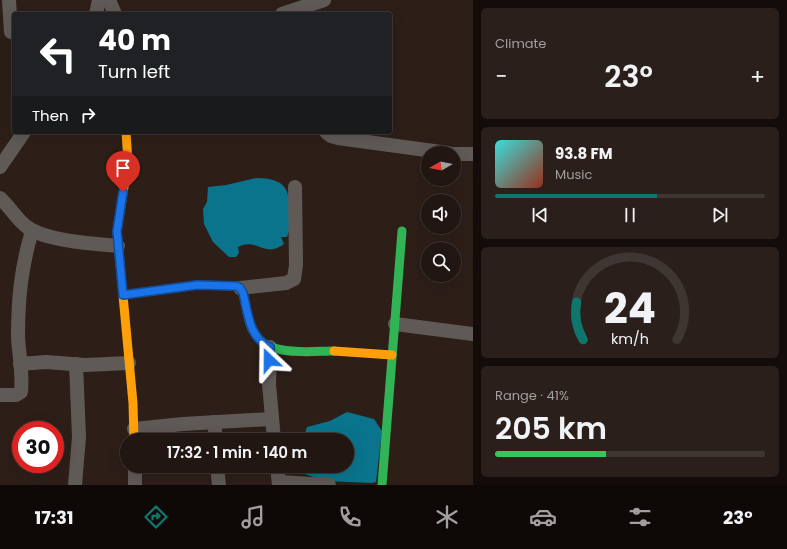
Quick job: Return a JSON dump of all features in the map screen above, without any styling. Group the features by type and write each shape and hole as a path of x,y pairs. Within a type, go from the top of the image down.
{"street":[{"path":"9,0 11,32"},
{"path":"96,12 99,0"},
{"path":"109,0 115,12"},
{"path":"294,12 305,10 324,0"},
{"path":"0,167 23,134"},
{"path":"126,134 128,162 117,231 134,433"},
{"path":"328,134 338,138 421,149"},
{"path":"461,154 473,154"},
{"path":"123,295 197,285 228,284 240,288 286,283 294,279 296,265 295,187"},
{"path":"0,198 10,207 25,226 32,231 86,243 118,246"},
{"path":"0,394 16,396 21,392 19,289 24,260 32,231"},
{"path":"382,485 402,231"},
{"path":"240,288 252,329 260,341 270,347 280,350 357,352 392,355"},
{"path":"395,324 473,334"},
{"path":"270,347 271,419 273,433"},
{"path":"20,364 46,362 76,364 129,363"},
{"path":"75,485 79,437 76,364"},
{"path":"141,433 214,422 271,419"},
{"path":"214,422 215,433"},
{"path":"135,473 135,485"},
{"path":"218,473 219,485"},
{"path":"278,473 279,484 329,485"}],"water":[{"path":"256,178 269,179 278,182 288,193 289,231 287,237 281,237 284,244 277,248 265,249 251,244 245,245 238,247 239,253 236,257 229,257 213,242 204,224 203,209 207,202 208,187 226,185"},
{"path":"347,412 374,419 382,431 376,482 325,481 305,474 354,473 354,433 305,433 307,427 330,421"}],"traffic: fast":[{"path":"382,485 402,231"},
{"path":"123,295 197,285 235,286 240,288 243,293 252,329 258,338 267,345 288,351 334,351"}],"traffic: slow":[{"path":"126,134 128,162 117,231 133,403 134,433"},
{"path":"334,351 392,355"}],"route":[{"path":"123,192 117,231 123,295 197,285 228,284 236,286 240,288 243,293 252,329 257,338 263,344 270,347 269,360"}]}
